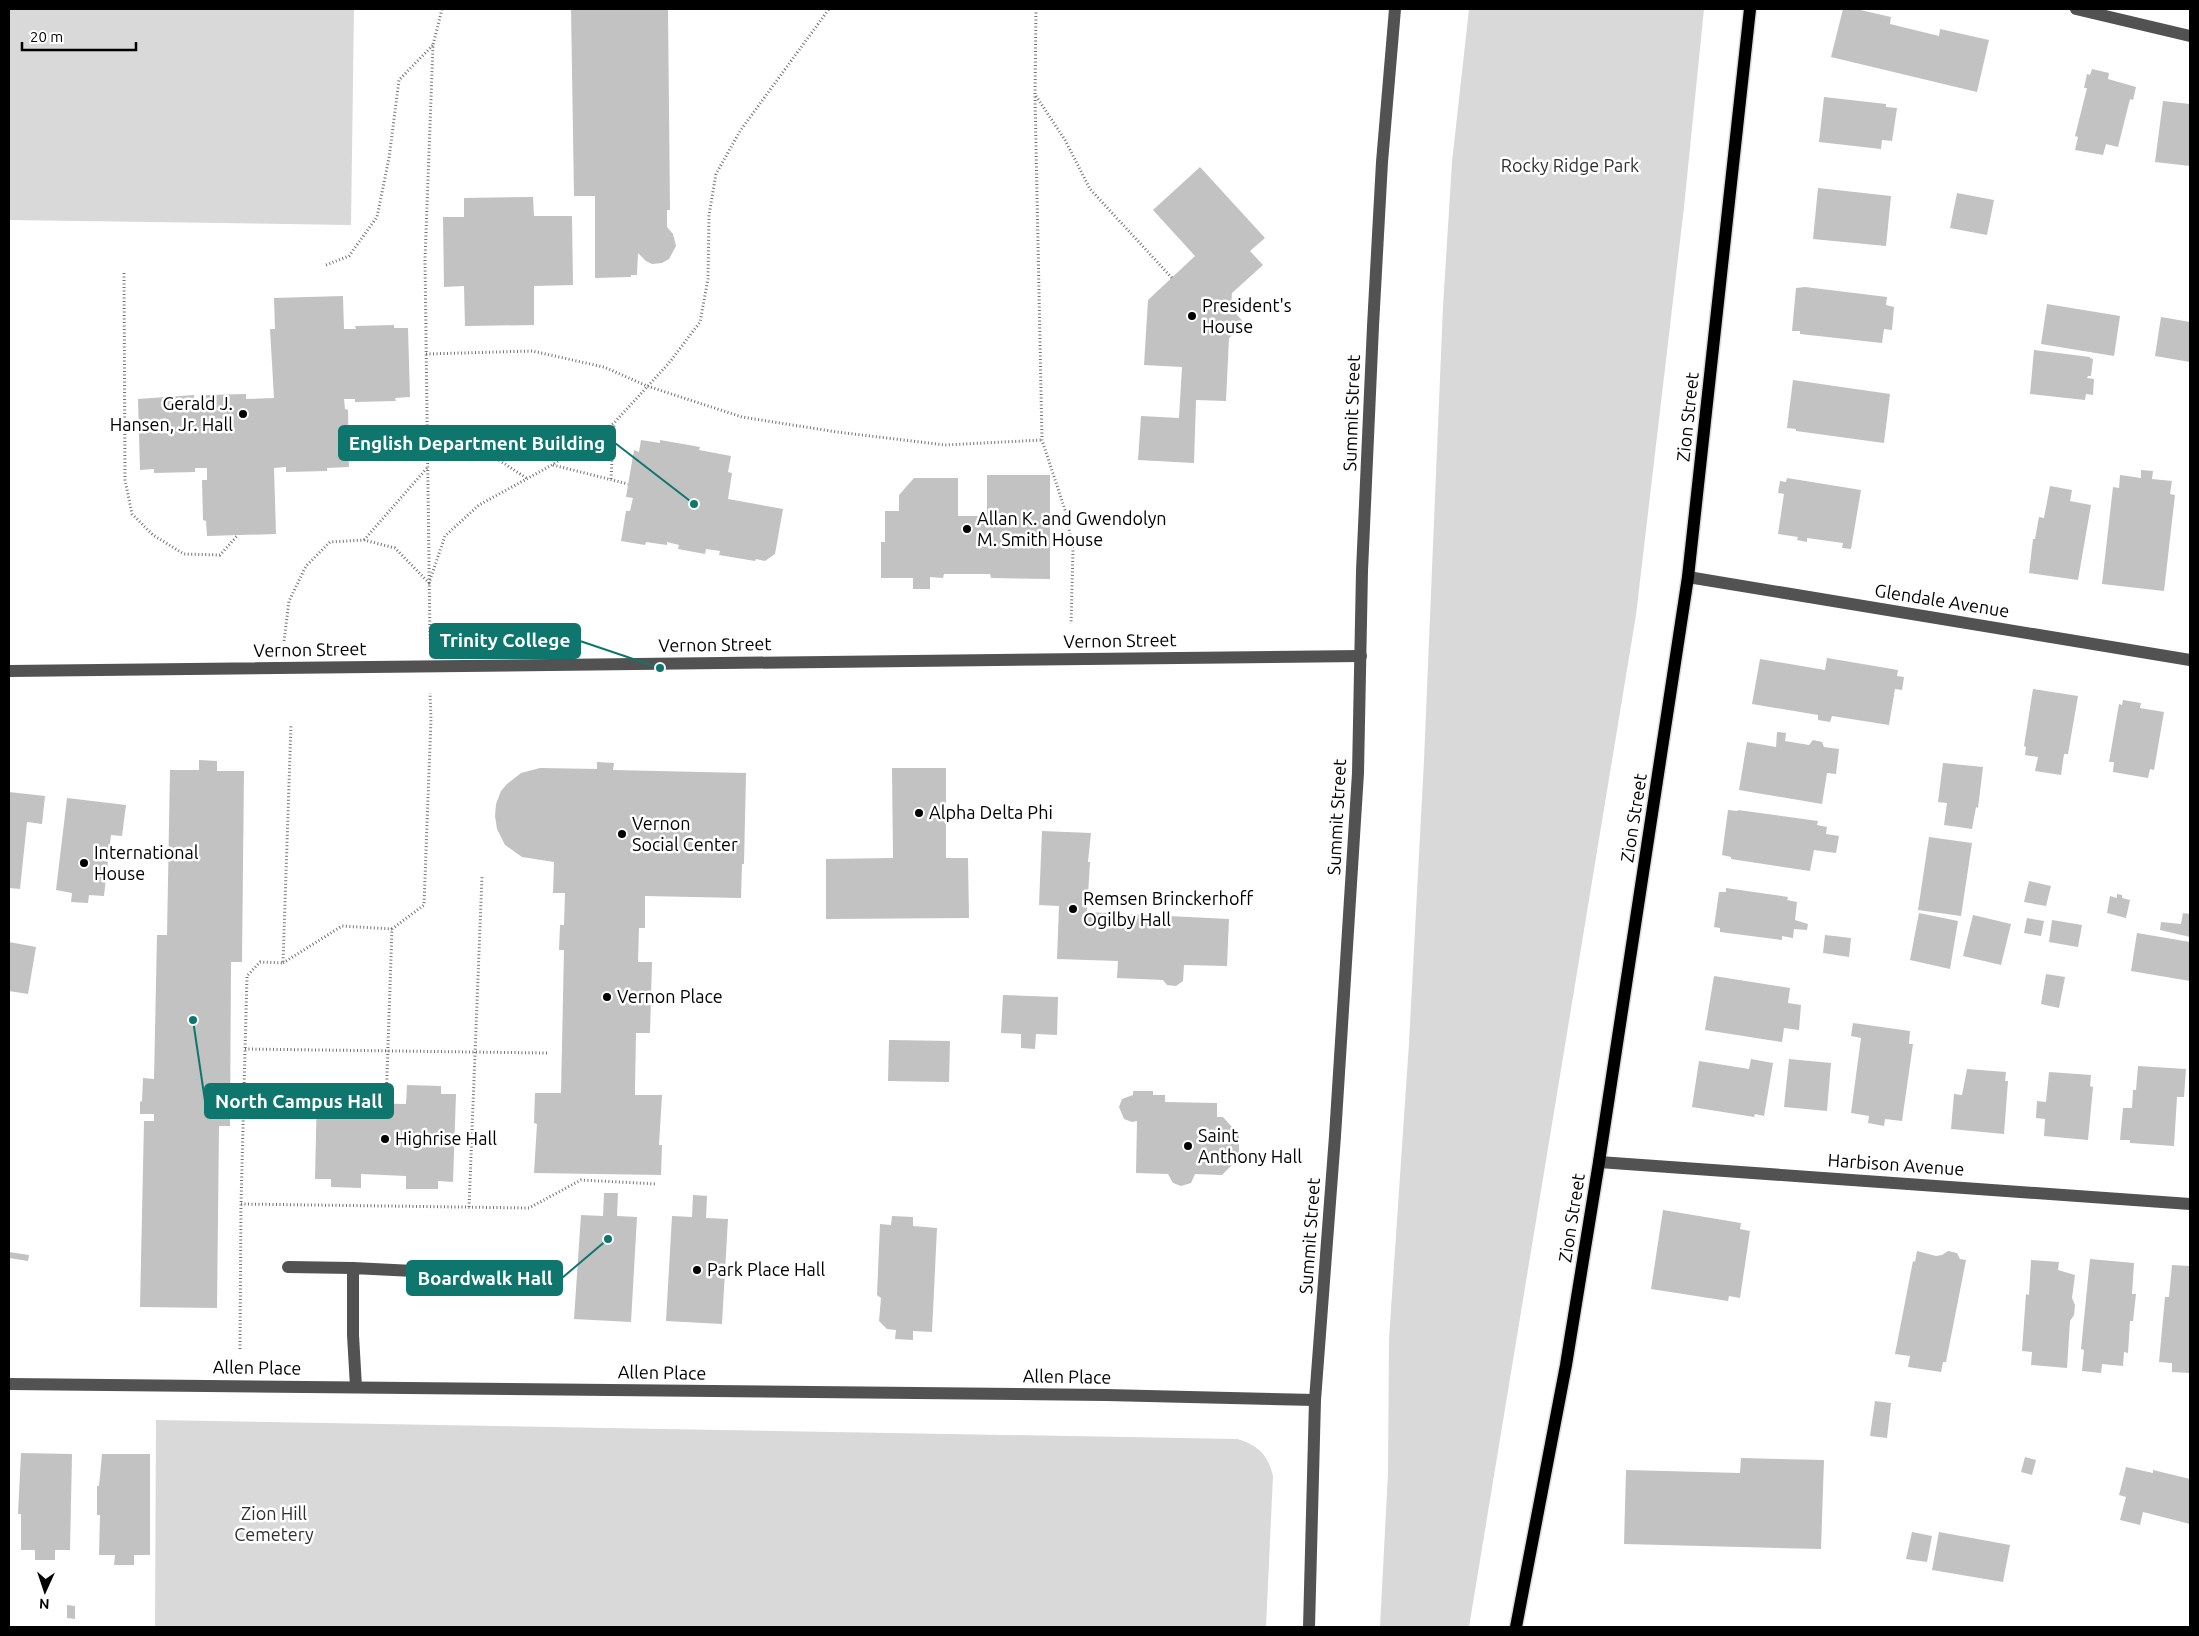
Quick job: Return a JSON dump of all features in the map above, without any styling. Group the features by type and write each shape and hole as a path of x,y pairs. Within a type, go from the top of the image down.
{"main road":[{"name":"Zion Street","path":"1516,1627 1566,1365 1599,1162 1688,577 1750,9"}],"street":[{"name":"Summit Street","path":"1308,1627 1315,1400 1358,773 1373,326 1382,162 1395,9"},
{"path":"2076,9 2190,36"},
{"name":"Glendale Avenue","path":"1688,577 2190,660"},
{"name":"Vernon Street","path":"9,670 1361,656"},
{"name":"Harbison Avenue","path":"1599,1162 2190,1204"},
{"path":"288,1267 353,1268 536,1277"},
{"path":"353,1268 353,1335 356,1387"},
{"name":"Allen Place","path":"9,1384 1106,1395 1315,1400"}],"path":[{"path":"240,1350 241,1204 247,976 260,962 283,963 342,926 392,929 424,905 431,719 425,260 433,45 442,9"},
{"path":"429,583 445,536 479,505 529,479 614,423 669,363 700,322 708,279 709,215 716,174 740,131 829,9"},
{"path":"1036,9 1035,96 1042,440 1066,513 1073,550 1071,624"},
{"path":"326,265 349,256 377,217 390,158 399,80 433,45"},
{"path":"1035,96 1066,140 1090,189 1172,278"},
{"path":"124,273 125,480 132,514 153,535 184,554 220,555 237,536"},
{"path":"426,354 532,350 604,367 647,386 742,417 837,432 945,445 1042,440"},
{"path":"610,480 614,423"},
{"path":"427,446 474,444 529,479"},
{"path":"552,465 628,484"},
{"path":"364,540 428,467"},
{"path":"284,641 289,601 306,566 330,542 364,540 396,548 429,583"},
{"path":"283,963 291,724"},
{"path":"469,1207 482,876"},
{"path":"386,1104 392,929"},
{"path":"245,1049 547,1053"},
{"path":"241,1204 529,1208 581,1180 657,1184"}],"green space":[{"path":"9,9 354,9 351,225 9,220"},
{"name":"Rocky Ridge Park","path":"1469,9 1704,9 1684,207 1636,615 1469,1627 1380,1627 1388,1473 1389,1339 1409,1043 1424,760 1443,306 1452,162"},
{"name":"Zion Hill Cemetery","path":"156,1420 1237,1439 1251,1444 1261,1452 1268,1462 1273,1476 1266,1627 155,1627"}],"building":[{"path":"571,9 668,9 670,210 667,210 667,227 673,234 676,246 669,259 662,263 652,264 638,253 637,275 631,275 631,277 595,278 595,196 574,196"},
{"path":"1843,9 1856,9 1891,17 1890,24 1939,36 1940,29 1989,40 1977,92 1831,57"},
{"path":"2092,69 2109,73 2108,79 2136,87 2133,100 2130,99 2118,147 2106,144 2103,155 2075,150 2078,137 2075,136 2087,88 2084,88 2087,74 2090,75"},
{"path":"1824,97 1886,104 1886,107 1897,108 1892,141 1882,140 1881,149 1819,142"},
{"path":"2163,101 2190,104 2190,166 2155,162"},
{"name":"President's House","path":"1200,167 1265,238 1250,251 1263,265 1232,293 1231,308 1245,324 1229,338 1226,401 1196,400 1194,463 1138,460 1141,416 1179,418 1182,367 1144,365 1148,300 1195,256 1153,210"},
{"path":"1818,188 1891,196 1886,246 1813,239"},
{"path":"1957,193 1994,200 1987,235 1950,228"},
{"path":"533,197 534,216 572,216 573,285 534,286 534,325 465,326 464,286 444,287 443,217 464,217 464,198"},
{"path":"1805,287 1887,297 1886,305 1894,307 1892,330 1884,329 1882,343 1800,334 1800,331 1792,331 1796,288"},
{"name":"Gerald J. Hansen, Jr. Hall","path":"343,296 344,329 356,329 355,326 394,325 394,328 408,328 410,397 395,398 396,401 355,402 355,399 344,399 345,409 348,410 349,467 327,468 327,471 286,472 286,467 274,468 276,534 207,536 206,521 203,520 202,480 207,480 207,468 195,468 195,472 154,473 154,469 140,470 138,399 194,395 194,400 206,399 206,395 246,394 246,399 274,398 270,329 275,329 274,298"},
{"path":"2047,304 2120,316 2114,356 2041,344"},
{"path":"2161,317 2190,322 2190,362 2155,356"},
{"path":"2034,350 2090,357 2093,359 2091,376 2087,378 2094,379 2093,395 2086,394 2085,400 2030,394"},
{"path":"1793,380 1890,394 1884,443 1796,431 1796,429 1787,428"},
{"path":"641,440 660,443 660,440 700,447 699,450 731,456 728,472 732,473 728,499 783,509 775,554 765,561 756,559 755,561 719,555 720,551 706,549 705,554 678,549 679,545 667,542 667,545 646,542 645,545 621,541 626,511 630,511 633,498 626,497 634,450 639,452"},
{"path":"2141,470 2153,471 2152,479 2172,481 2170,494 2175,495 2164,591 2102,584 2113,487 2119,488 2120,475 2141,478"},
{"name":"Allan K. and Gwendolyn M. Smith House","path":"987,475 1050,475 1050,579 991,578 990,574 944,574 943,578 930,577 930,589 913,589 913,578 881,578 881,542 885,542 885,511 899,511 899,495 914,478 958,478 958,516 987,516"},
{"path":"1787,478 1861,490 1851,549 1842,548 1843,543 1807,538 1807,542 1797,540 1798,537 1778,534 1784,494 1778,493 1780,481 1786,482"},
{"path":"2050,486 2072,490 2070,501 2091,505 2078,580 2029,573 2033,539 2035,539 2039,517 2044,518"},
{"path":"1827,658 1898,670 1897,676 1904,677 1902,690 1895,689 1889,725 1832,716 1830,722 1818,720 1818,715 1752,704 1760,659 1825,670"},
{"path":"2033,689 2078,696 2068,754 2064,754 2061,775 2035,771 2038,757 2025,755 2026,747 2024,746"},
{"path":"2123,700 2141,703 2140,708 2164,712 2154,770 2150,769 2148,778 2113,772 2114,762 2109,762 2119,704 2122,705"},
{"path":"1777,732 1786,733 1785,741 1809,745 1813,740 1822,742 1824,747 1839,749 1836,774 1827,773 1822,804 1739,790 1747,742 1776,747"},
{"path":"199,760 217,761 217,771 244,771 242,962 231,962 230,1126 219,1126 217,1308 140,1307 144,1121 154,1121 154,1114 140,1114 140,1102 142,1101 143,1078 154,1079 157,935 167,935 170,770 199,770"},
{"path":"597,762 614,763 613,770 746,773 744,864 742,864 741,898 645,896 645,928 639,928 638,962 652,962 650,1033 636,1033 635,1095 662,1095 659,1145 662,1145 661,1175 534,1173 537,1124 534,1123 535,1093 561,1093 564,950 559,950 560,925 564,925 565,893 553,893 554,862 522,857 505,845 497,829 496,804 501,791 521,773 540,768 597,769"},
{"path":"1943,763 1983,767 1978,808 1976,807 1972,829 1944,825 1947,803 1938,802"},
{"name":"Alpha Delta Phi","path":"892,768 946,768 946,858 968,858 969,918 826,919 826,859 893,858"},
{"path":"9,792 45,796 42,824 27,822 20,889 9,888"},
{"name":"International House","path":"67,798 126,805 122,836 111,835 104,896 89,895 88,903 71,902 72,893 56,890"},
{"path":"1728,810 1818,821 1817,825 1827,827 1826,834 1839,836 1836,853 1814,850 1810,871 1731,859 1731,857 1722,855"},
{"name":"Remsen Brinckerhoff Ogilby Hall","path":"1042,831 1091,833 1088,862 1090,862 1087,912 1229,919 1227,966 1184,965 1183,981 1176,986 1167,985 1163,980 1117,978 1118,961 1057,959 1059,906 1039,905"},
{"path":"1929,837 1972,843 1961,916 1918,910"},
{"path":"2029,881 2051,886 2046,906 2024,902"},
{"path":"1726,888 1788,897 1787,900 1797,902 1795,920 1808,924 1807,930 1794,929 1793,938 1782,936 1782,940 1720,932 1720,928 1714,927 1719,892 1726,892"},
{"path":"2117,894 2122,895 2122,898 2130,900 2126,918 2107,913 2110,896 2117,898"},
{"path":"1919,913 1958,921 1950,969 1910,960"},
{"path":"2183,913 2190,914 2190,937 2160,930 2161,922 2181,924"},
{"path":"1973,915 2011,924 2001,965 1963,956"},
{"path":"2027,918 2044,921 2041,936 2024,933"},
{"path":"2052,920 2082,925 2078,947 2049,942"},
{"path":"2137,933 2190,942 2190,981 2131,971"},
{"path":"1825,935 1851,938 1849,957 1823,953"},
{"path":"9,942 36,947 28,994 9,991"},
{"path":"2046,974 2065,977 2059,1008 2041,1004"},
{"path":"1714,976 1790,988 1788,1003 1801,1005 1799,1030 1784,1028 1782,1042 1705,1030"},
{"path":"1003,995 1058,997 1057,1035 1036,1034 1035,1049 1021,1048 1021,1034 1001,1033"},
{"path":"1853,1023 1910,1031 1909,1044 1913,1044 1902,1121 1885,1119 1884,1126 1868,1123 1869,1116 1851,1113 1861,1038 1851,1036"},
{"path":"889,1040 950,1041 949,1082 888,1081"},
{"path":"1751,1059 1773,1063 1764,1116 1755,1114 1754,1117 1692,1107 1699,1061 1749,1069"},
{"path":"1789,1059 1831,1063 1827,1111 1784,1107"},
{"path":"2138,1066 2186,1069 2184,1097 2177,1097 2174,1146 2130,1143 2130,1140 2120,1140 2123,1108 2132,1108 2133,1090 2136,1090"},
{"path":"1967,1069 2006,1072 2005,1081 2008,1081 2004,1134 1951,1129 1954,1094 1962,1095"},
{"path":"2049,1072 2091,1075 2090,1086 2093,1087 2088,1140 2044,1136 2045,1119 2036,1118 2037,1101 2046,1102"},
{"name":"Highrise Hall","path":"332,1083 364,1084 363,1103 406,1104 407,1085 441,1086 441,1094 456,1094 453,1182 438,1181 438,1189 406,1189 406,1176 361,1174 361,1188 331,1187 331,1179 315,1179 317,1092 332,1092"},
{"name":"Saint Anthony Hall","path":"1133,1091 1153,1091 1153,1095 1165,1095 1165,1102 1217,1103 1217,1117 1223,1117 1239,1135 1239,1158 1222,1175 1195,1174 1191,1183 1181,1186 1173,1183 1168,1174 1136,1173 1137,1121 1132,1122 1124,1119 1119,1107 1122,1099 1133,1095"},
{"path":"604,1193 618,1193 617,1216 637,1217 631,1322 574,1319 581,1215 603,1216"},
{"name":"Park Place Hall","path":"693,1195 707,1196 706,1218 728,1219 722,1324 666,1321 672,1216 692,1217"},
{"path":"1663,1210 1741,1223 1740,1229 1750,1231 1740,1298 1729,1296 1728,1301 1651,1289"},
{"path":"892,1216 913,1217 913,1226 937,1228 932,1332 913,1331 913,1340 895,1339 896,1330 887,1329 879,1321 881,1298 877,1295 880,1224 891,1225"},
{"path":"1917,1251 1936,1256 1948,1251 1957,1253 1960,1259 1966,1260 1946,1362 1943,1362 1941,1372 1908,1367 1910,1356 1895,1354 1913,1261 1915,1262"},
{"path":"9,1252 29,1255 28,1261 9,1258"},
{"path":"2090,1259 2134,1263 2132,1294 2136,1294 2133,1321 2130,1321 2128,1353 2124,1352 2123,1366 2102,1364 2101,1373 2082,1371 2084,1350 2081,1349"},
{"path":"2031,1260 2059,1262 2058,1270 2075,1275 2072,1298 2075,1305 2074,1315 2070,1321 2067,1368 2031,1365 2032,1352 2022,1351 2026,1294 2029,1295"},
{"path":"2172,1265 2190,1266 2190,1373 2172,1372 2172,1363 2159,1362 2165,1297 2169,1297"},
{"path":"1875,1401 1891,1403 1887,1438 1870,1436"},
{"path":"21,1453 72,1454 70,1550 55,1550 55,1560 35,1560 35,1550 21,1550 21,1514 18,1514"},
{"path":"102,1454 150,1454 150,1555 134,1555 134,1565 114,1565 115,1555 99,1555 100,1515 97,1515 97,1486 99,1486"},
{"path":"2025,1457 2036,1460 2032,1475 2021,1472"},
{"path":"1741,1458 1824,1460 1821,1549 1624,1544 1626,1470 1740,1473"},
{"path":"2126,1467 2153,1473 2153,1470 2190,1479 2190,1524 2143,1512 2140,1525 2120,1520 2126,1497 2119,1495"},
{"path":"1912,1532 1932,1536 1927,1562 1906,1559"},
{"path":"1939,1532 2010,1545 2003,1582 1932,1570"},
{"path":"67,1605 75,1606 75,1619 67,1618"}],"place":[{"name":"President's House","path":"1192,316"},
{"name":"Gerald J. Hansen, Jr. Hall","path":"243,414"},
{"name":"English Department Building","path":"694,504"},
{"name":"Allan K. and Gwendolyn M. Smith House","path":"967,529"},
{"name":"Trinity College","path":"660,668"},
{"name":"Alpha Delta Phi","path":"919,813"},
{"name":"Vernon Social Center","path":"622,834"},
{"name":"International House","path":"84,863"},
{"name":"Remsen Brinckerhoff Ogilby Hall","path":"1073,909"},
{"name":"Vernon Place","path":"607,997"},
{"name":"North Campus Hall","path":"193,1020"},
{"name":"Highrise Hall","path":"385,1139"},
{"name":"Saint Anthony Hall","path":"1188,1146"},
{"name":"Boardwalk Hall","path":"608,1239"},
{"name":"Park Place Hall","path":"697,1270"}]}
